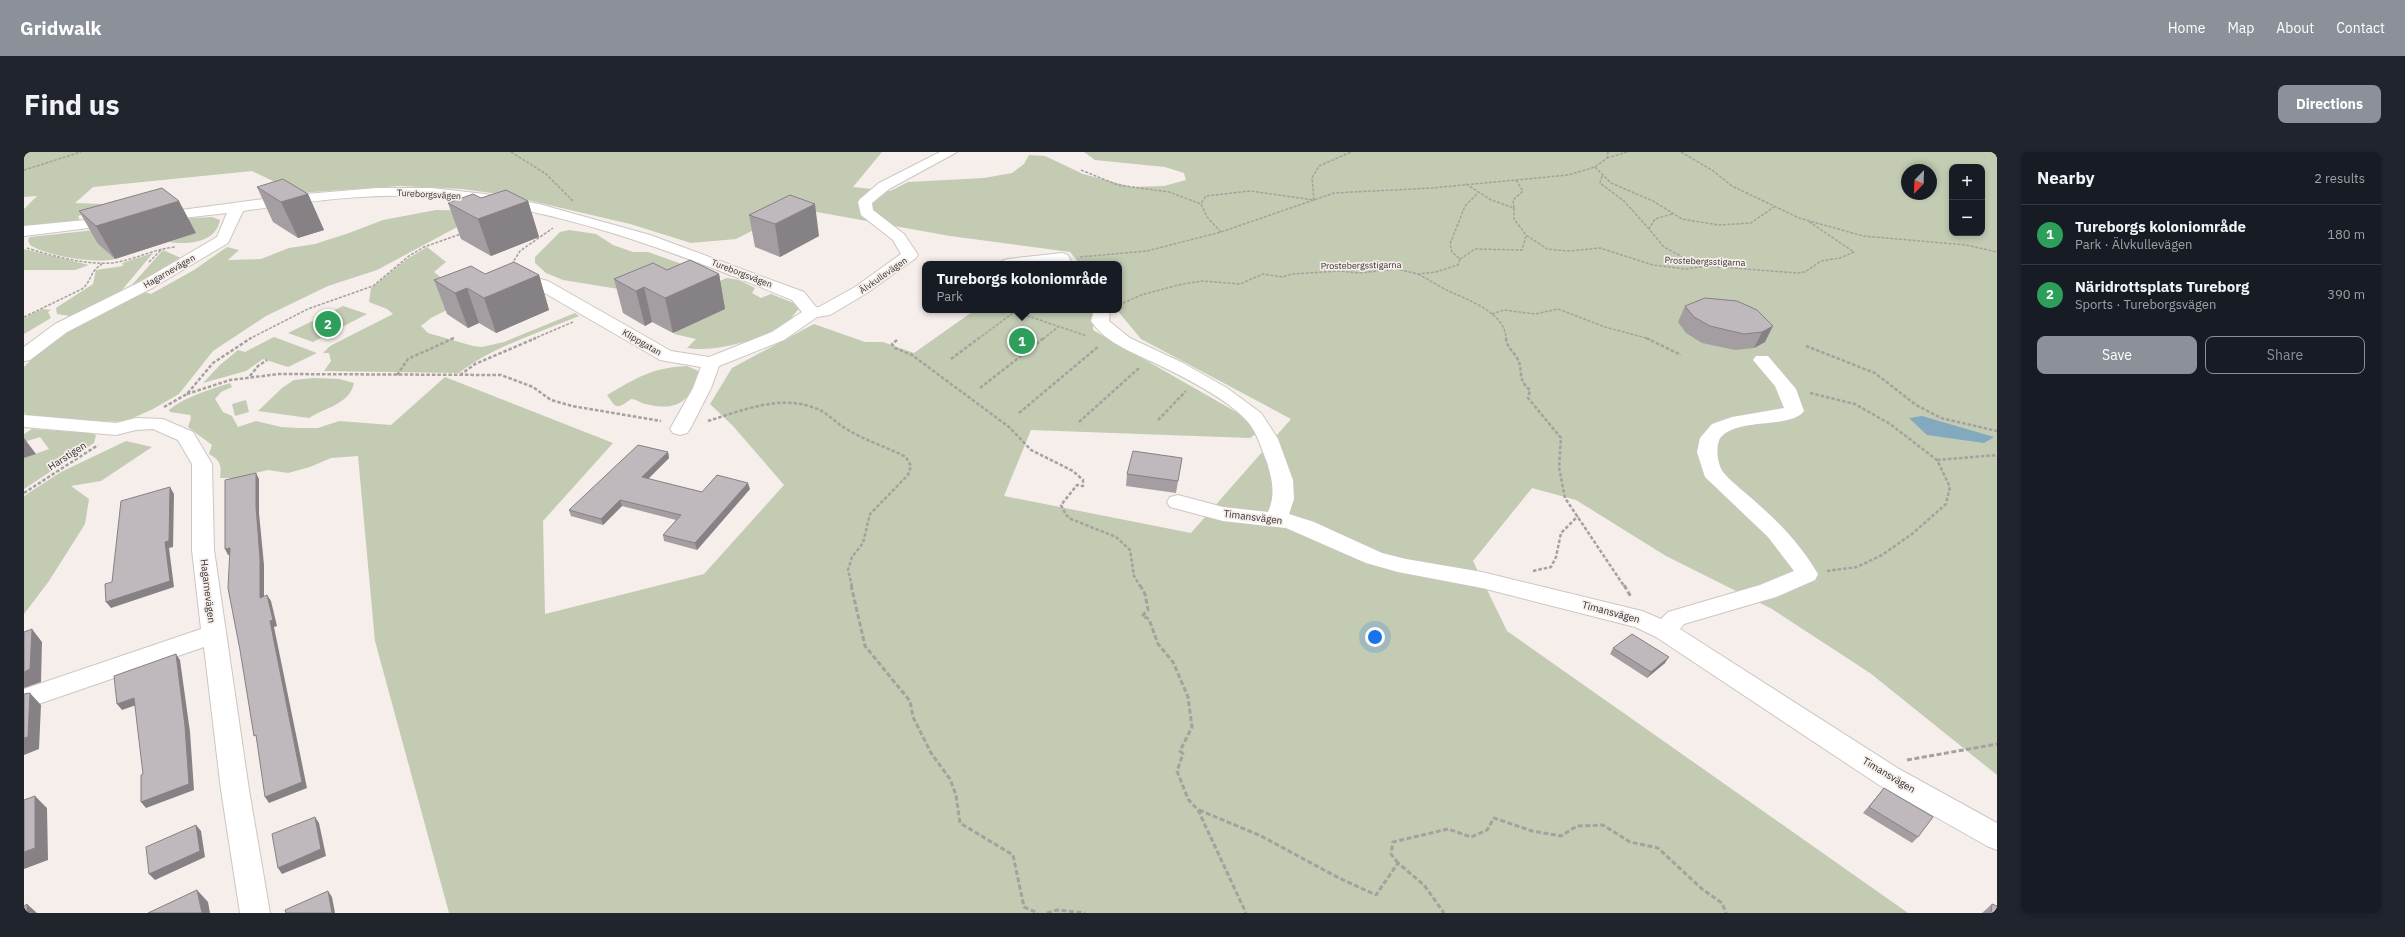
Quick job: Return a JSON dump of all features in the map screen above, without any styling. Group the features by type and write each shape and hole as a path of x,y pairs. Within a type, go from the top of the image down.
{"street":[{"name":"Älvkullevägen","path":"812,313 824,312 846,300 910,256 899,237 866,212 865,202 884,186 950,152"},
{"name":"Tureborgsvägen","path":"24,231 349,194 403,192 489,199 573,217 670,246 798,296 812,313"},
{"name":"Hagarnevägen","path":"24,356 61,328 148,284 223,240 231,224 236,208"},
{"name":"Klippgatan","path":"519,273 542,284 666,356 711,363"},
{"path":"680,429 702,388 711,363 778,336 812,313"},
{"path":"1101,313 1100,321 1105,330 1120,340 1162,360 1226,396 1241,405 1255,418 1264,432 1278,467 1284,496 1276,519"},
{"path":"1665,631 1676,618 1768,591 1806,574 1796,553 1781,536 1712,473 1708,463 1708,443 1715,432 1747,418 1783,416 1794,411 1792,399 1786,386 1762,360"},
{"name":"Hagarnevägen","path":"24,421 126,426 156,423 186,436 202,464 203,550 234,790 255,913"},
{"name":"Timansvägen","path":"1178,502 1223,514 1276,519 1306,527 1374,558 1406,566 1508,586 1634,618 1665,631 1890,777 1997,837"},
{"path":"24,699 214,634"}],"path":[{"path":"24,170 81,152"},
{"path":"511,152 546,174 571,198 578,210 573,217"},
{"path":"1314,200 1312,178 1319,166 1351,152"},
{"path":"1607,158 1608,152"},
{"path":"1063,261 1147,252 1221,232 1334,194 1516,180 1568,174 1595,168 1607,158 1627,152"},
{"name":"Prostebergsstigarna","path":"1681,152 1712,170 1732,186 1774,207 1808,221 1863,236 1966,245 1997,252"},
{"path":"1595,168 1611,183 1653,201 1682,219 1718,225 1751,223 1774,207"},
{"path":"1081,170 1118,185 1169,192 1201,204 1207,217 1221,232"},
{"path":"1602,176 1600,183 1624,201 1664,247 1701,267"},
{"path":"1466,184 1478,193 1514,208 1513,200 1523,192 1516,180"},
{"path":"1201,204 1206,196 1250,192 1314,200"},
{"path":"1478,193 1465,206 1450,244 1452,252 1460,259 1468,251 1482,247 1500,251 1522,250 1526,235"},
{"name":"Prostebergsstigarna","path":"1514,208 1514,219 1526,235 1547,250 1569,251 1600,248 1653,265 1686,269 1701,267 1797,273 1805,272 1821,261 1840,258 1854,252 1848,246 1808,221"},
{"path":"1649,229 1654,219 1672,214"},
{"path":"519,273 513,262 515,255 558,225"},
{"path":"188,394 213,363 245,341 308,309 373,286 409,256 424,247 468,231"},
{"path":"24,246 43,253 102,264 119,262 162,248 178,247"},
{"name":"Prostebergsstigarna","path":"1418,274 1436,272 1458,265 1460,259"},
{"path":"24,317 42,307 56,304 83,289 88,284 91,272 102,264"},
{"name":"Prostebergsstigarna","path":"1122,304 1141,295 1182,284 1203,281 1240,284 1258,278 1263,274 1282,277 1292,274 1340,271 1359,273 1397,269 1418,274 1452,293 1475,301 1492,314 1506,333 1506,343 1518,359 1520,376 1524,385 1530,390 1528,398 1561,438 1559,467 1565,498 1601,549 1636,605 1634,618"},
{"path":"53,309 56,304"},
{"path":"1492,314 1504,310 1534,314 1558,309 1605,327 1654,340 1681,355"},
{"path":"951,359 1013,313"},
{"path":"460,375 475,364 593,314"},
{"path":"980,388 1058,326"},
{"path":"396,376 408,359 454,338"},
{"path":"897,340 892,344 895,348 912,355 1009,427 1031,450 1073,471 1083,480 1083,486 1077,485 1061,505 1066,515 1071,519 1116,537 1130,550 1136,583 1145,594 1148,610 1142,616 1149,619 1158,644 1173,662 1188,697 1192,727 1180,751 1183,754 1177,771 1188,799 1198,810 1205,829 1246,913"},
{"path":"1019,413 1104,342"},
{"path":"1806,346 1875,373 1888,385 1916,405 1941,418 1997,432"},
{"path":"250,377 258,366 267,360"},
{"path":"1079,422 1144,364"},
{"path":"188,394 207,386 250,377 279,374 396,376 500,374 514,378 533,387 551,400 604,413 659,420 680,429 738,414 760,405 800,403 826,413 845,429 906,457 911,466 908,475 870,514 863,543 852,557 848,570 865,646 872,656 884,667 910,701 913,717 931,753 950,779 956,795 960,823 1013,855 1024,907 1038,913"},
{"path":"1786,386 1855,404 1890,424 1924,448 1937,460 1950,487 1946,504 1927,522 1882,554 1857,567 1806,574"},
{"name":"Harstigen","path":"24,493 92,450 126,426 188,394"},
{"path":"1937,460 1997,455"},
{"path":"1508,586 1512,573 1551,567 1556,557 1561,533 1578,516"},
{"path":"1899,756 1906,760 1997,744"},
{"path":"1198,810 1232,822 1280,845 1346,884 1376,895 1398,863"},
{"path":"1444,913 1436,899 1414,874 1398,863 1391,854 1394,842 1448,829 1472,837 1487,830 1494,818 1532,831 1562,836 1577,826 1603,825 1630,842 1658,848 1702,889 1722,903 1726,913"},
{"path":"1047,913 1057,910 1085,913"}],"green space":[{"path":"24,152 882,152 853,187 890,191 908,182 984,178 1012,173 1024,164 1029,155 1045,156 1083,174 1132,187 1164,186 1186,180 1184,173 1165,167 1095,160 1084,152 1997,152 1997,775 1870,673 1772,609 1666,556 1576,500 1532,488 1473,561 1507,631 1908,913 449,913 375,641 358,456 331,458 310,467 288,473 268,470 234,478 220,478 221,470 219,463 216,458 209,454 212,445 188,427 191,418 190,415 170,412 169,410 176,405 198,394 230,383 232,387 221,392 215,399 223,412 232,416 238,427 256,421 281,427 299,428 318,428 339,421 391,425 445,377 613,443 543,521 545,614 704,574 784,485 733,426 710,404 732,368 814,324 865,342 883,342 914,353 971,313 1093,313 1093,330 1264,428 1250,438 1031,430 1004,496 1191,533 1291,419 1141,339 1119,313 1122,313 1122,261 1078,261 1070,252 950,236 817,212 789,212 736,239 691,243 630,224 506,195 462,189 400,186 298,193 252,171 93,187 75,203 103,204 98,210 78,216 80,221 24,227 24,209 37,196 24,197"},
{"path":"436,210 487,211 377,270 328,286 266,316 213,351 179,394 153,409 124,422 34,418 24,413 24,367 43,348 71,326 141,291 151,294 194,270 227,247 239,250 228,260 261,259 289,248 315,244 383,220"},
{"path":"212,217 220,220 213,234 207,238 200,241 184,243 169,242 196,233 178,219"},
{"path":"95,230 98,244 115,259 84,260 59,256 30,245 28,240 30,237"},
{"path":"569,230 596,234 613,245 633,252 648,252 696,269 637,292 563,280 546,273 535,263 535,257 560,232"},
{"path":"427,247 446,262 434,272 443,279 447,310 431,318 421,326 428,333 473,346 482,347 504,342 575,313 579,316 487,355 459,373 324,371 331,361 329,353 323,353 330,346 393,314 387,309 369,302 371,288 407,259"},
{"path":"24,249 89,265 75,270 24,270"},
{"path":"163,250 181,258 130,287"},
{"path":"153,253 122,290 70,316 57,314 56,308 93,284 96,270 123,266 122,263"},
{"path":"727,278 739,280 755,288 752,293 761,298 771,294 796,304 799,309 787,323 777,329 752,339 725,347 699,349 687,348 696,339 674,334 714,283"},
{"path":"343,306 367,314 313,342 288,333"},
{"path":"42,309 51,310 48,312 51,318 24,334 24,318"},
{"path":"274,337 317,353 288,367 263,359 246,371 203,383 220,365 238,350 245,352"},
{"path":"687,366 703,373 687,397 675,405 657,406 631,399 622,405 616,406 607,395 644,375 663,369"},
{"path":"313,378 339,379 354,383 352,390 342,401 309,418 258,411 282,388 294,380"},
{"path":"246,400 249,412 235,416 232,404"},
{"path":"32,429 89,433 96,435 94,443 24,489 24,458 49,449 40,437 24,442 24,434"},
{"path":"126,441 152,447 101,481 71,486 89,499 85,524 49,581 24,614 24,496 61,472"}],"water":[{"path":"1922,416 1994,437 1984,443 1927,435 1909,418"}],"building":[{"path":"283,179 308,194 281,202 257,187"},
{"path":"162,188 179,201 96,226 79,211"},
{"path":"506,190 528,201 478,219 448,203 473,194 481,198"},
{"path":"790,195 815,204 775,224 749,215"},
{"path":"690,260 719,274 665,298 644,287 636,291 614,279 653,263 667,270"},
{"path":"514,262 539,275 484,298 467,288 455,293 434,280 471,266 485,274"},
{"path":"1705,298 1737,301 1757,310 1773,326 1762,332 1744,334 1710,326 1694,317 1685,306"},
{"path":"638,445 668,452 642,477 702,492 717,475 748,483 695,543 663,535 681,515 620,500 601,519 569,510"},
{"path":"1133,451 1182,458 1178,481 1127,474"},
{"path":"256,473 256,507 260,558 260,598 267,595 273,620 270,621 302,782 265,797 256,735 254,736 228,588 230,548 225,549 225,480"},
{"path":"170,487 169,541 165,542 170,581 106,602 105,584 112,582 121,501"},
{"path":"32,629 30,669 24,672 24,632"},
{"path":"1632,634 1669,657 1651,672 1613,648"},
{"path":"176,654 185,726 189,784 141,802 141,775 143,774 134,698 117,704 114,676"},
{"path":"30,693 28,737 24,738 24,694"},
{"path":"1884,788 1933,817 1918,837 1869,807"},
{"path":"35,796 35,848 24,852 24,800"},
{"path":"315,817 321,849 278,868 272,834"},
{"path":"196,825 200,851 149,874 146,847"},
{"path":"197,890 202,913 148,913"},
{"path":"328,891 332,913 286,913 285,910"},
{"path":"27,904 27,913 24,913 24,906"},
{"path":"1992,904 1997,906 1997,913 1991,913"}],"place":[{"name":"Näridrottsplats Tureborg","path":"328,324"},
{"name":"Tureborgs koloniområde","path":"1022,341"}]}
